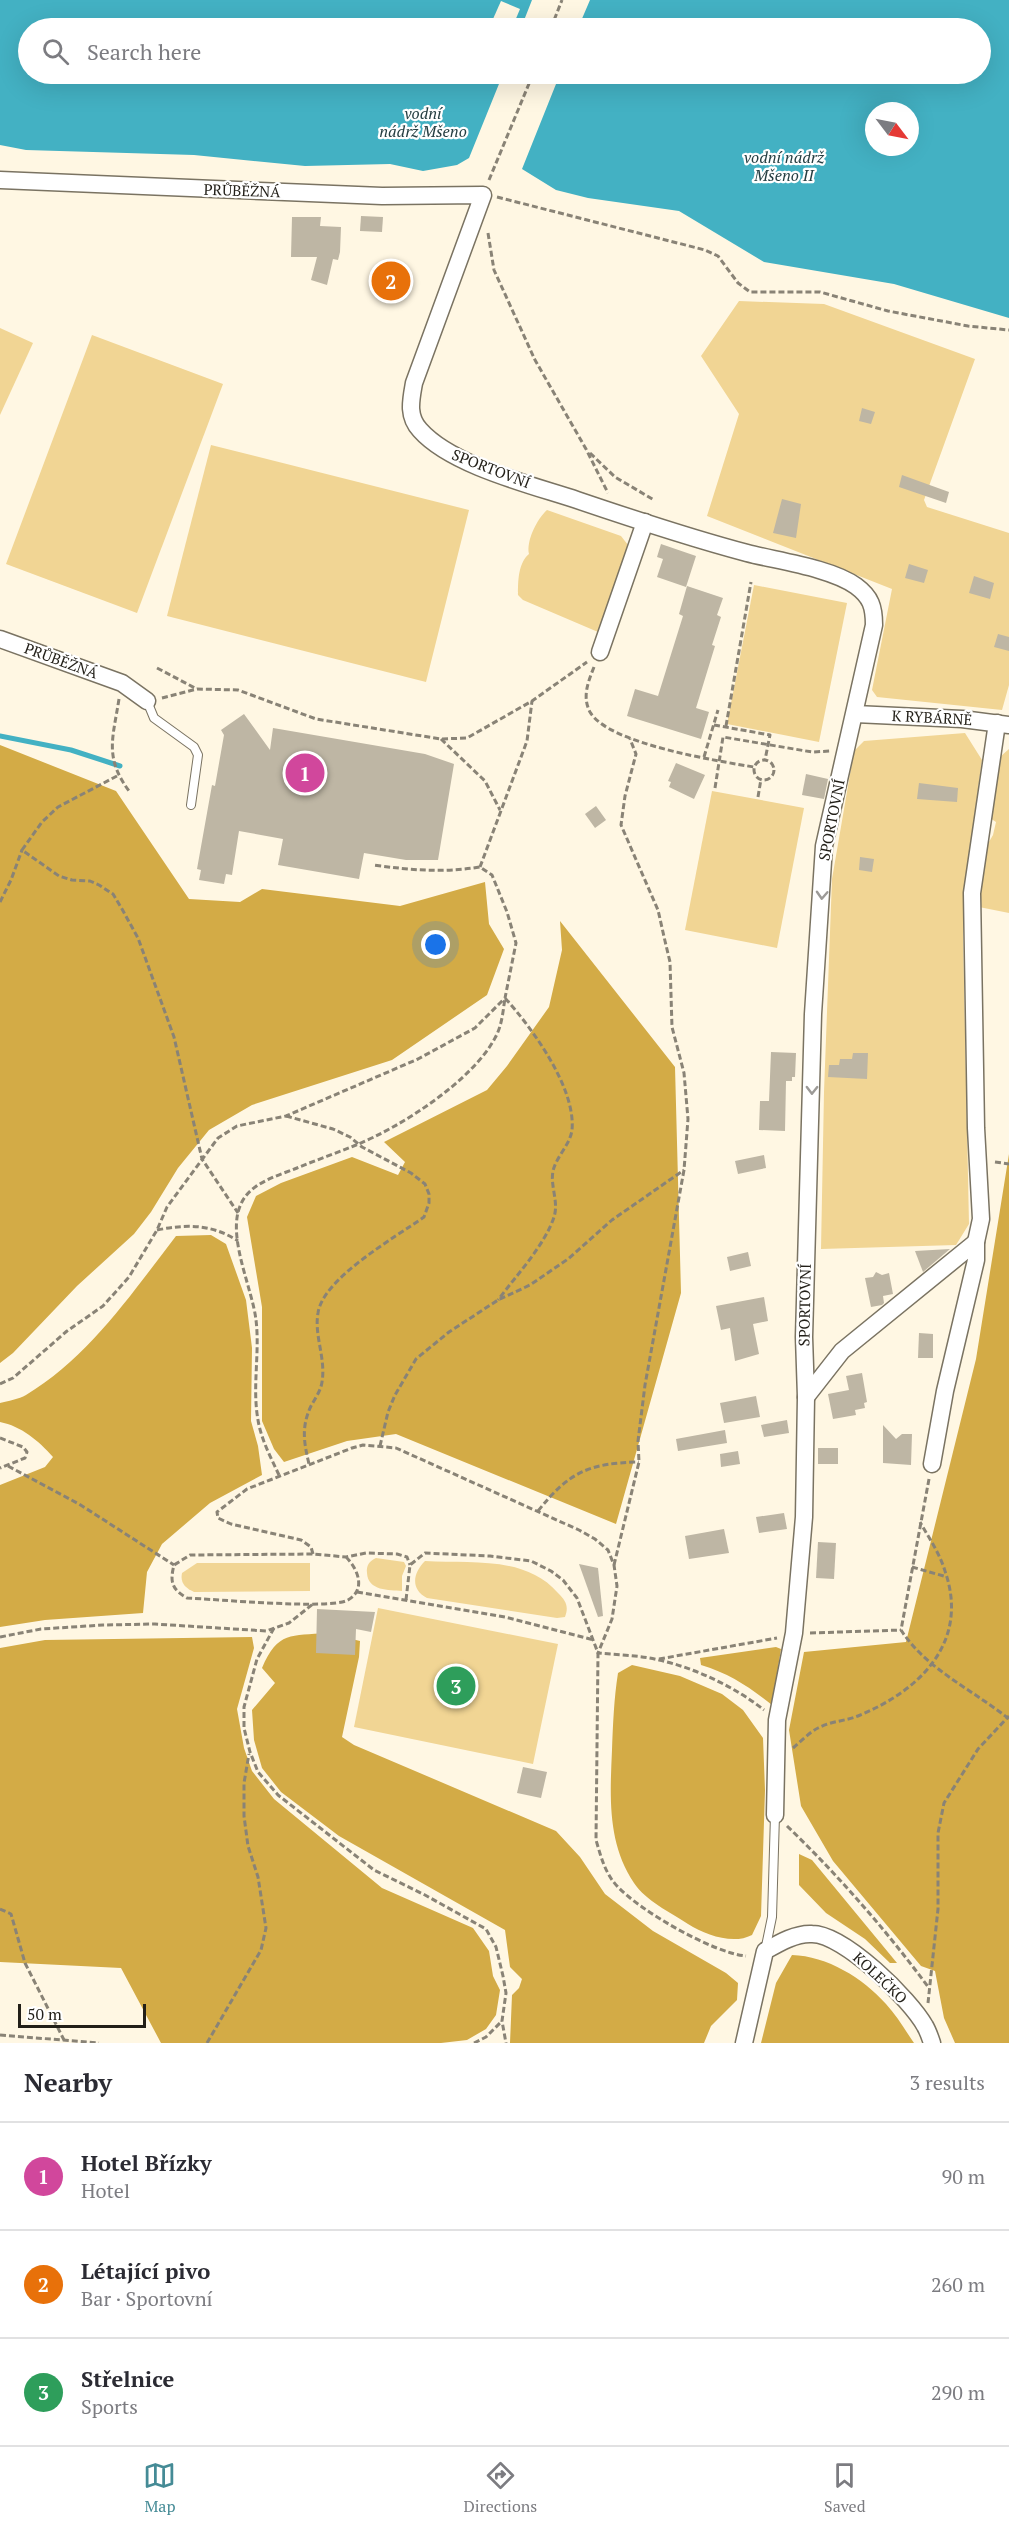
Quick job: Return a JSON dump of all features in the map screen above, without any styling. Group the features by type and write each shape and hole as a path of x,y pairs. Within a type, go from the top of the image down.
{"street":[{"name":"PRŮBĚŽNÁ","path":"0,180 382,196 483,195"},
{"name":"SPORTOVNÍ","path":"483,195 414,383 410,409 419,429 444,451 515,479 736,550 839,576 866,594 872,602 874,624 824,846 813,1014 804,1337 806,1397 804,1517 794,1633 777,1720 775,1815"},
{"path":"600,652 645,522"},
{"name":"PRŮBĚŽNÁ","path":"0,639 122,683 147,701"},
{"name":"K RYBÁRNĚ","path":"855,714 1003,724"},
{"path":"932,1464 945,1391 976,1260 976,1242 981,1219 976,1105 972,893 1003,724"},
{"path":"806,1397 842,1351 976,1242"},
{"name":"KOLEČKO","path":"765,1951 788,1939 813,1933 838,1943 884,1978 907,2002 925,2026 932,2043"},
{"path":"744,2043 765,1951"}],"lane":[{"path":"147,701 154,718 194,747 198,755 190,806"},
{"path":"765,1951 772,1917 775,1815"}],"path":[{"path":"554,18 562,0"},
{"path":"529,84 483,195 705,250 718,256 738,283 750,292 820,292 888,311 968,326 1009,330"},
{"path":"487,224 494,270 535,360 586,449 619,514"},
{"path":"586,449 615,477 654,500"},
{"path":"726,726 751,582"},
{"path":"147,701 197,689 238,690 316,719 441,739 467,738 532,701 600,652"},
{"path":"600,652 586,694 591,713 598,721 630,739 719,761 754,767"},
{"path":"157,668 197,689"},
{"path":"122,683 111,750 117,776 129,791"},
{"path":"480,867 527,741 532,701"},
{"path":"704,757 718,710"},
{"path":"714,725 770,735 765,760"},
{"path":"715,788 723,737 812,752 847,750"},
{"path":"441,739 485,781 500,810"},
{"path":"614,1565 639,1462 638,1441 645,1385 684,1170 688,1119 684,1073 672,1027 670,962 658,910 621,825 625,796 636,754 630,739"},
{"path":"765,760 774,770 771,776 761,779 755,774 754,767 758,762 765,760"},
{"path":"0,902 22,850 42,822 58,807 117,776"},
{"path":"758,797 761,779"},
{"path":"22,850 59,876 72,880 90,881 99,885 113,894 122,909 138,938 174,1037 202,1159 238,1213"},
{"path":"279,1475 265,1445 258,1421 256,1321 252,1293 238,1241 238,1213 241,1203 255,1187 359,1144 422,1109 477,1063 497,1035 516,942 492,875 480,867 447,872 373,865"},
{"path":"0,1384 13,1378 67,1331 103,1306 129,1277 157,1230 167,1207 218,1138 237,1126 286,1116 418,1059 475,1028 506,998"},
{"path":"498,1300 544,1236 554,1216 553,1170 572,1132 568,1098 560,1080 523,1018 506,998"},
{"path":"286,1116 333,1129 411,1173 425,1184 429,1203 424,1217 342,1275 327,1293 318,1310 317,1327 321,1347 322,1383 303,1430 309,1464"},
{"path":"380,1446 388,1412 395,1395 416,1359 448,1332 498,1300 531,1284 567,1259 612,1220 684,1170"},
{"path":"157,1230 188,1226 214,1228 238,1241"},
{"path":"0,1438 23,1447 27,1452 25,1458 0,1468"},
{"path":"313,1554 311,1547 301,1540 231,1524 218,1518 217,1512 247,1489 352,1448 363,1445 396,1448 538,1511 595,1539 608,1550 614,1565 617,1586 612,1620 598,1653"},
{"path":"538,1511 557,1487 579,1472 608,1464 639,1462"},
{"path":"775,1815 860,1902 902,1951 930,1990 938,1909 938,1833 944,1803 978,1749 1008,1718 933,1665 911,1645 901,1630 932,1464"},
{"path":"8,1466 79,1504 174,1564"},
{"path":"777,1764 818,1728 857,1716 904,1692 933,1665 942,1649 948,1630 951,1608 947,1577 920,1522"},
{"path":"346,1557 356,1567 359,1578 357,1592 339,1602 314,1604 187,1598 173,1588 171,1578 174,1564 189,1555 313,1554 346,1557 366,1553 398,1554 407,1557 410,1566 406,1600"},
{"path":"410,1566 425,1553 490,1556 531,1561 564,1580 577,1598 598,1653 596,1840 605,1868 617,1886 630,1898 695,1938 733,1955 748,1956 765,1951"},
{"path":"912,1568 947,1577"},
{"path":"357,1592 505,1617 594,1640"},
{"path":"0,1637 41,1629 103,1624 155,1624 266,1631 288,1623 314,1604"},
{"path":"274,1628 257,1659 244,1707 244,1728 258,1772 278,1795 374,1870 426,1894 486,1929 496,1947 506,1992 502,2021 506,2043"},
{"path":"658,1660 770,1640 794,1633 901,1630"},
{"path":"598,1653 658,1660 730,1688 754,1702 777,1720"},
{"path":"207,2043 261,1950 266,1928 258,1877 248,1846 244,1816 244,1783 250,1752"},
{"path":"0,1909 11,1914 25,1963 64,2040"},
{"path":"474,2043 486,2037 502,2021"},
{"path":"0,2035 99,2043"}],"shaded area":[{"path":"739,301 824,304 975,359 924,500 927,507 1009,533 1009,685 1002,710 877,697 872,690 892,589 707,516 739,414 701,356"},
{"path":"0,328 33,343 0,415"},
{"path":"92,335 223,384 137,613 6,564"},
{"path":"211,445 469,510 426,682 167,616"},
{"path":"547,510 621,536 628,545 598,632 523,600 518,595 519,573 529,554 531,537 536,524"},
{"path":"754,585 847,603 819,742 727,724"},
{"path":"965,733 982,760 965,884 963,935 969,1224 956,1245 821,1249 832,879 854,751 864,741"},
{"path":"0,745 116,791 189,899 240,902 262,889 400,906 485,882 489,924 504,949 487,995 392,1060 252,1105 209,1130 178,1168 151,1212 134,1234 77,1286 13,1353 0,1363"},
{"path":"1009,749 1009,913 979,907 986,847 993,835 996,822 990,818 1001,756"},
{"path":"712,791 804,808 777,948 685,930"},
{"path":"560,921 675,1067 681,1293 616,1524 396,1434 347,1441 284,1462 274,1449 262,1421 262,1307 247,1217 256,1196 281,1183 352,1157 398,1175 405,1162 384,1142 487,1090 549,1007 562,950"},
{"path":"1009,1154 1009,2043 955,2043 944,2018 935,1971 921,1966 833,1861 801,1806 789,1730 804,1652 906,1642 976,1359"},
{"path":"211,1235 226,1244 246,1300 252,1348 251,1421 258,1446 262,1475 210,1503 162,1544 147,1572 143,1613 45,1620 0,1627 0,1485 45,1467 53,1457 29,1435 0,1422 0,1403 26,1395 49,1380 70,1362 108,1323 176,1236"},
{"path":"376,1558 404,1562 406,1566 402,1576 402,1591 380,1588 371,1583 368,1579 367,1568"},
{"path":"425,1561 478,1562 530,1572 545,1581 563,1599 567,1607 565,1617 557,1618 427,1598 418,1590 415,1581"},
{"path":"197,1563 310,1563 310,1591 194,1592 184,1585 182,1573"},
{"path":"378,1608 558,1644 533,1764 354,1727"},
{"path":"327,1633 360,1641 359,1657 342,1737 354,1745 556,1831 580,1857 605,1894 653,1931 726,1973 738,1983 737,2000 711,2026 704,2043 510,2043 512,1995 519,1988 522,1979 510,1967 505,1930 339,1836 281,1792 262,1768 254,1740 252,1710 275,1683 262,1668 280,1641 295,1636"},
{"path":"252,1637 254,1648 237,1709 244,1748 252,1771 274,1799 382,1888 473,1928 489,1951 493,1976 500,1990 496,2015 486,2029 467,2040 441,2043 161,2043 121,1968 0,1962 0,1648 45,1640"},
{"path":"776,1647 781,1649 772,1705 738,1681 701,1665 700,1658"},
{"path":"632,1665 680,1676 722,1694 743,1710 763,1738 765,1790 761,1916 752,1935 745,1938 728,1939 695,1928 645,1895 625,1868 612,1819 611,1767 618,1673"},
{"path":"799,1854 812,1860 897,1963 890,1963 865,1939 826,1913 799,1885"},
{"path":"792,1955 818,1959 855,1977 886,2004 914,2043 761,2043 776,1983"}],"water":[{"name":"vodní nádrž Mšeno","path":"0,0 532,0 525,18 18,18 18,84 499,84 469,158 457,165 423,171 390,164 305,166 194,155 26,150 0,145"},
{"name":"vodní nádrž Mšeno II","path":"590,0 1009,0 1009,318 894,284 764,262 679,211 588,198 556,190 522,169 556,84 991,84 991,18 582,18"}],"pier":[{"path":"501,1 520,9 516,18 493,18"}],"building":[{"path":"361,216 383,217 382,232 360,231"},
{"path":"292,217 321,217 320,226 341,227 340,252 338,260 333,259 327,285 311,280 317,257 291,257"},
{"path":"862,408 875,412 871,424 859,421"},
{"path":"902,475 949,492 946,503 899,487"},
{"path":"782,499 801,504 796,538 773,533"},
{"path":"661,544 696,556 686,587 657,577 663,559 657,557"},
{"path":"909,564 928,570 924,583 905,578"},
{"path":"974,576 994,583 990,599 969,593"},
{"path":"687,586 723,598 717,615 721,617 712,645 715,646 696,708 709,712 701,739 627,716 635,689 658,696 683,616 679,614"},
{"path":"998,634 1009,637 1009,651 994,647"},
{"path":"244,714 270,750 273,728 425,754 454,764 438,860 406,860 364,853 359,879 278,865 283,839 239,831 232,875 226,874 224,884 199,880 201,870 197,869 212,785 215,786 224,735 221,730"},
{"path":"676,763 705,775 694,799 669,787 671,782 668,781"},
{"path":"806,774 828,779 824,799 802,795"},
{"path":"919,783 958,788 957,802 917,799"},
{"path":"596,806 606,820 595,828 585,814"},
{"path":"860,857 874,859 872,872 859,870"},
{"path":"771,1052 796,1053 795,1077 792,1077 792,1081 786,1081 785,1131 759,1130 760,1101 769,1101"},
{"path":"853,1053 868,1053 867,1079 828,1077 829,1065 839,1065 840,1059 852,1059"},
{"path":"764,1155 766,1168 738,1174 735,1161"},
{"path":"950,1249 923,1272 915,1251"},
{"path":"748,1252 751,1266 730,1271 727,1257"},
{"path":"876,1272 882,1275 889,1273 893,1294 883,1296 882,1305 871,1307 865,1278 873,1277"},
{"path":"764,1297 768,1321 753,1324 759,1354 735,1361 730,1328 721,1330 716,1306"},
{"path":"919,1333 933,1334 933,1358 918,1358"},
{"path":"862,1373 867,1402 864,1403 865,1408 855,1410 856,1415 833,1419 828,1394 849,1390 846,1376"},
{"path":"756,1396 760,1417 724,1423 720,1403"},
{"path":"787,1420 789,1433 764,1437 761,1425"},
{"path":"883,1425 896,1439 902,1434 912,1434 911,1465 883,1463"},
{"path":"725,1430 727,1443 678,1451 676,1439"},
{"path":"818,1448 838,1448 838,1464 818,1464"},
{"path":"738,1451 740,1464 721,1467 720,1454"},
{"path":"784,1513 787,1529 759,1533 756,1517"},
{"path":"724,1529 729,1553 689,1559 685,1536"},
{"path":"818,1542 836,1543 834,1579 816,1578"},
{"path":"579,1564 598,1568 603,1616 598,1617"},
{"path":"317,1609 375,1612 371,1632 356,1629 355,1655 316,1653"},
{"path":"523,1767 547,1772 541,1798 517,1793"}],"waterway":[{"path":"0,736 71,750 120,766"}],"place":[{"name":"Létající pivo","path":"391,281"},
{"name":"Hotel Břízky","path":"305,773"},
{"name":"Střelnice","path":"456,1686"}]}
